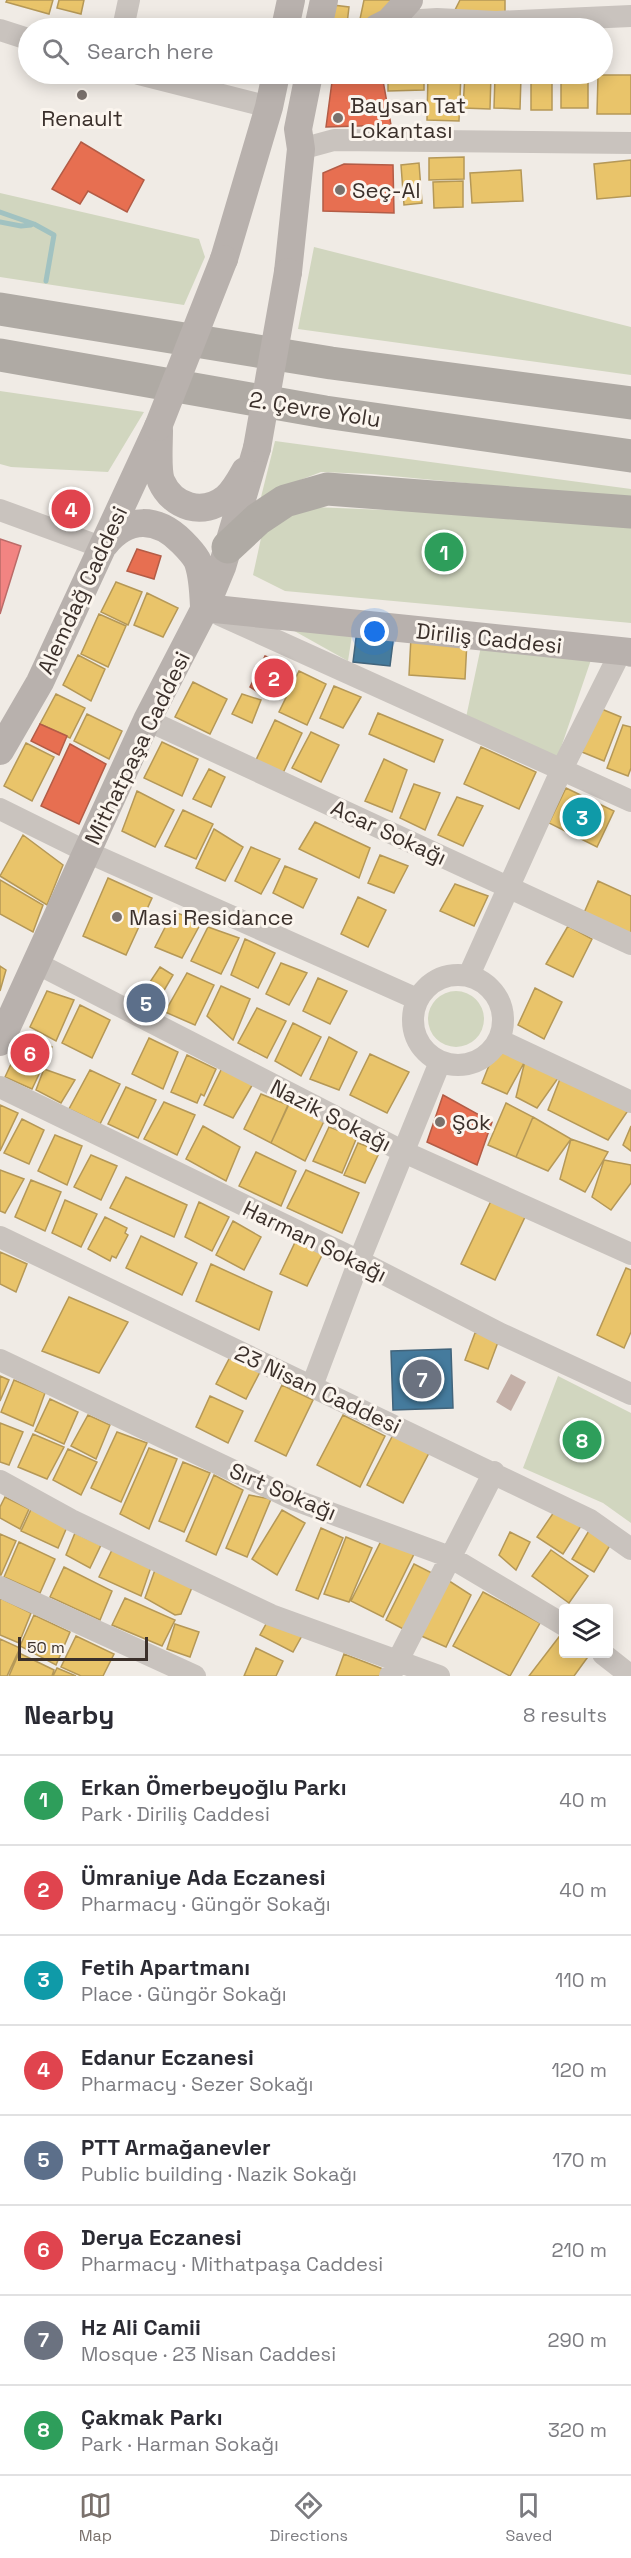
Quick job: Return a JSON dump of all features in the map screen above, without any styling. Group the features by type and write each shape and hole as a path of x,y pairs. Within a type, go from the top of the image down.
{"highway":[{"path":"0,309 331,363 631,403"},
{"name":"2. Çevre Yolu","path":"0,355 325,412 631,456"},
{"path":"228,547 258,519 285,501 327,489 631,513"}],"main road":[{"path":"287,18 291,0"},
{"path":"320,18 324,0"},
{"path":"390,18 409,0"},
{"path":"269,107 274,84"},
{"path":"159,427 161,480 173,498 187,507 203,510 226,498 238,483 256,448 288,272 302,149 298,129 307,84"},
{"name":"Alemdağ Caddesi","path":"4,738 40,682 159,427 224,259 269,107"},
{"name":"Mithatpaşa Caddesi","path":"0,1042 147,720 205,608 228,547 256,448"},
{"path":"101,550 115,532 134,523 152,524 171,531 195,557 201,570 205,608"},
{"name":"Diriliş Caddesi","path":"205,608 628,653"}],"street":[{"path":"125,18 129,0"},
{"path":"586,18 631,16"},
{"path":"0,30 18,36"},
{"path":"178,84 269,107"},
{"path":"302,149 334,140 631,143"},
{"path":"0,510 90,543 101,550"},
{"path":"205,608 631,801"},
{"path":"469,975 561,771 628,653"},
{"name":"Acar Sokağı","path":"147,720 631,944"},
{"path":"0,809 87,852 417,999"},
{"name":"Nazik Sokağı","path":"36,963 404,1152 631,1254"},
{"path":"453,974 469,975 488,985 498,998 503,1013 503,1025 499,1040 486,1056 471,1064 455,1066 440,1062 430,1056 419,1044 413,1030 412,1014 417,999 425,987 438,978 453,974"},
{"path":"499,1040 631,1102"},
{"path":"312,1386 359,1261 440,1062"},
{"name":"Harman Sokağı","path":"0,1088 359,1261 501,1334 631,1394"},
{"name":"23 Nisan Caddesi","path":"0,1237 494,1472 590,1520 631,1550"},
{"name":"Sırt Sokağı","path":"0,1360 295,1500 450,1557 559,1622"},
{"path":"393,1669 494,1472"},
{"path":"0,1481 71,1520 271,1615 393,1669 439,1676"},
{"path":"0,1587 195,1676"},
{"path":"609,1658 631,1676"}],"green space":[{"path":"0,193 199,239 205,257 184,305 0,277"},
{"path":"314,247 631,327 631,375 298,329"},
{"path":"0,391 144,412 108,472 11,467 0,464"},
{"path":"275,441 631,489 631,499 371,474 321,472 290,484 259,505"},
{"path":"313,507 555,517 631,525 631,623 285,591 253,575 263,529 288,514"},
{"path":"289,628 353,629 348,661"},
{"path":"483,637 593,654 554,768 464,727"},
{"path":"450,991 462,991 472,995 480,1003 484,1019 480,1035 472,1043 462,1047 450,1047 440,1043 432,1035 428,1025 428,1013 432,1003 440,995"},
{"path":"558,1376 631,1413 631,1523 603,1503 523,1468"}],"building: Homes":[{"path":"7,0 53,0 49,14 6,2"},
{"path":"59,0 84,0 81,14 57,8"},
{"path":"364,0 398,0 379,18 360,18"},
{"path":"460,0 505,0 505,15 452,16"},
{"path":"333,5 349,7 348,18 331,18"},
{"path":"613,75 631,75 631,114 597,114 598,84 613,84"},
{"path":"388,84 424,84 424,90 388,91"},
{"path":"428,84 461,84 459,121 427,120"},
{"path":"464,84 491,84 490,109 463,108"},
{"path":"495,84 521,84 520,109 494,108"},
{"path":"531,84 552,84 552,110 531,110"},
{"path":"561,84 588,84 588,108 561,108"},
{"path":"464,157 464,179 429,180 429,158"},
{"path":"631,160 631,196 597,199 594,164"},
{"path":"419,163 422,203 404,205 401,165"},
{"path":"521,170 523,201 472,203 470,173"},
{"path":"463,181 463,207 434,208 433,182"},
{"path":"116,582 142,592 128,625 101,612"},
{"path":"147,593 178,608 163,637 134,625"},
{"path":"99,614 126,626 108,667 81,654"},
{"path":"411,637 467,641 465,679 409,675"},
{"path":"78,655 105,669 91,701 63,685"},
{"path":"299,671 326,684 307,725 279,712"},
{"path":"193,682 227,699 210,734 175,717"},
{"path":"334,686 361,697 343,728 320,718"},
{"path":"56,694 85,708 70,738 40,724"},
{"path":"242,694 261,700 252,723 232,714"},
{"path":"599,708 621,717 604,761 582,752"},
{"path":"378,713 443,740 434,762 369,734"},
{"path":"87,714 122,731 109,759 74,741"},
{"path":"275,720 302,733 283,773 256,760"},
{"path":"623,725 631,727 631,768 628,776 607,768"},
{"path":"311,732 339,745 321,782 292,768"},
{"path":"162,742 198,759 182,796 144,778"},
{"path":"26,743 54,757 32,801 4,786"},
{"path":"481,747 536,772 519,809 464,784"},
{"path":"384,759 407,770 392,812 365,801"},
{"path":"209,769 225,777 211,807 193,799"},
{"path":"414,784 440,793 425,830 400,818"},
{"path":"566,788 614,811 597,847 549,823"},
{"path":"137,791 174,810 155,847 122,831"},
{"path":"457,797 483,806 463,846 438,835"},
{"path":"183,810 213,824 196,859 165,846"},
{"path":"315,822 370,848 359,878 299,849"},
{"path":"214,829 243,847 225,881 196,868"},
{"path":"23,835 63,865 47,905 0,876"},
{"path":"251,847 280,859 261,894 235,881"},
{"path":"380,855 408,866 394,893 368,883"},
{"path":"285,866 317,879 303,908 273,893"},
{"name":"Masi Residance","path":"108,878 152,898 126,955 83,936"},
{"path":"0,880 43,905 33,932 0,914"},
{"path":"598,881 631,896 631,935 584,913"},
{"path":"455,884 488,896 474,926 440,911"},
{"path":"358,897 386,910 368,947 341,934"},
{"path":"173,912 202,921 182,958 155,947"},
{"path":"568,926 592,939 573,977 546,964"},
{"path":"208,927 239,938 221,974 191,961"},
{"path":"245,939 275,953 258,988 231,975"},
{"path":"281,963 307,973 289,1005 266,994"},
{"path":"0,966 6,970 0,991"},
{"path":"160,967 173,975 155,1006 140,997"},
{"path":"187,973 214,985 195,1025 165,1012"},
{"path":"318,978 347,991 330,1024 303,1011"},
{"path":"221,986 250,999 233,1040 207,1016"},
{"path":"535,988 562,1002 544,1039 518,1025"},
{"path":"47,991 74,1000 56,1041 30,1027"},
{"path":"80,1005 110,1020 92,1058 62,1043"},
{"path":"257,1008 286,1021 267,1058 238,1043"},
{"path":"293,1023 321,1037 301,1076 275,1061"},
{"path":"24,1036 52,1047 32,1089 5,1077"},
{"path":"329,1037 357,1052 339,1090 310,1079"},
{"path":"149,1038 178,1052 163,1089 132,1074"},
{"path":"499,1040 525,1061 507,1094 482,1083"},
{"path":"370,1054 409,1072 387,1113 350,1095"},
{"path":"187,1055 216,1069 204,1096 201,1094 197,1103 171,1092"},
{"path":"525,1061 563,1071 537,1108 516,1097"},
{"path":"222,1068 254,1082 233,1118 204,1105"},
{"path":"44,1069 75,1080 61,1103 36,1090"},
{"path":"90,1070 120,1084 100,1124 69,1109"},
{"path":"563,1071 629,1109 608,1140 548,1110"},
{"path":"126,1087 156,1100 138,1138 108,1124"},
{"path":"261,1094 288,1105 271,1143 244,1129"},
{"path":"164,1102 195,1115 177,1155 144,1139"},
{"path":"290,1102 326,1117 305,1161 271,1143"},
{"path":"506,1103 533,1117 516,1157 488,1145"},
{"path":"0,1105 18,1113 0,1151"},
{"path":"533,1117 571,1139 548,1171 516,1157"},
{"path":"22,1119 44,1130 29,1164 4,1153"},
{"path":"203,1126 240,1147 226,1181 186,1159"},
{"path":"631,1126 631,1151 623,1145"},
{"path":"329,1127 357,1137 342,1173 313,1161"},
{"path":"55,1135 82,1146 67,1185 38,1171"},
{"path":"571,1139 608,1152 585,1192 560,1179"},
{"path":"358,1143 380,1151 365,1183 344,1175"},
{"path":"256,1152 296,1171 281,1206 239,1186"},
{"path":"91,1155 117,1166 101,1200 74,1187"},
{"path":"604,1160 631,1165 631,1183 611,1210 592,1197"},
{"path":"0,1170 24,1179 5,1213 0,1211"},
{"path":"306,1170 359,1193 342,1233 287,1208"},
{"path":"126,1177 187,1205 174,1237 110,1208"},
{"path":"31,1180 61,1192 45,1231 15,1217"},
{"path":"65,1200 97,1214 81,1247 52,1233"},
{"path":"491,1201 525,1217 495,1280 461,1264"},
{"path":"199,1202 229,1217 212,1251 185,1237"},
{"path":"105,1217 127,1228 125,1233 128,1235 116,1258 112,1256 110,1261 88,1249"},
{"path":"233,1221 261,1237 244,1270 216,1255"},
{"path":"141,1236 197,1263 182,1295 126,1268"},
{"path":"298,1236 325,1249 307,1286 280,1274"},
{"path":"0,1252 27,1264 16,1292 0,1284"},
{"path":"211,1264 272,1292 259,1330 196,1301"},
{"path":"626,1268 631,1270 631,1332 624,1348 597,1335"},
{"path":"69,1297 128,1322 99,1373 42,1351"},
{"path":"475,1333 501,1334 488,1369 465,1360"},
{"path":"230,1357 261,1370 246,1399 216,1384"},
{"path":"0,1376 9,1380 0,1401"},
{"path":"14,1380 45,1393 33,1426 1,1412"},
{"path":"282,1385 313,1400 286,1456 255,1441"},
{"path":"210,1396 243,1411 228,1443 196,1427"},
{"path":"50,1399 78,1412 64,1444 35,1431"},
{"path":"88,1415 110,1425 96,1459 71,1446"},
{"path":"343,1415 385,1436 360,1487 317,1465"},
{"path":"0,1423 23,1432 9,1465 0,1462"},
{"path":"395,1431 431,1449 403,1503 367,1485"},
{"path":"117,1432 147,1443 121,1502 91,1488"},
{"path":"33,1434 64,1447 47,1479 18,1467"},
{"path":"149,1448 177,1459 149,1529 120,1514"},
{"path":"68,1449 97,1462 81,1495 53,1480"},
{"path":"183,1462 210,1473 184,1532 159,1521"},
{"path":"214,1475 243,1490 216,1555 186,1541"},
{"path":"249,1495 271,1499 247,1557 226,1548"},
{"path":"5,1497 29,1509 20,1529 0,1518 0,1507"},
{"path":"34,1503 70,1520 58,1548 21,1531"},
{"path":"556,1509 581,1526 563,1554 537,1537"},
{"path":"282,1510 305,1523 277,1575 252,1559"},
{"path":"321,1528 343,1538 318,1599 296,1590"},
{"path":"590,1529 612,1542 594,1572 572,1559"},
{"path":"510,1532 530,1542 516,1570 499,1555"},
{"path":"75,1533 101,1545 90,1568 66,1555"},
{"path":"0,1534 16,1541 1,1575 0,1575"},
{"path":"346,1537 372,1548 349,1602 324,1594"},
{"path":"382,1539 414,1554 383,1617 351,1601"},
{"path":"19,1542 55,1559 40,1593 4,1577"},
{"path":"112,1550 151,1567 141,1596 99,1577"},
{"path":"551,1550 588,1576 569,1603 532,1576"},
{"path":"414,1564 434,1574 409,1632 386,1620"},
{"path":"64,1567 112,1591 100,1620 50,1597"},
{"path":"156,1567 193,1585 181,1614 175,1615 145,1598"},
{"path":"443,1577 471,1595 446,1647 417,1634"},
{"path":"483,1592 540,1623 510,1676 453,1646"},
{"path":"0,1598 31,1613 19,1643 0,1635"},
{"path":"125,1598 175,1620 162,1646 112,1625"},
{"path":"34,1615 70,1632 56,1665 20,1646"},
{"path":"271,1615 304,1632 293,1652 260,1635"},
{"path":"175,1624 199,1632 190,1657 167,1649"},
{"path":"76,1636 114,1654 103,1676 81,1676 61,1667"},
{"path":"559,1637 559,1658 587,1658 574,1676 529,1676"},
{"path":"0,1639 20,1648 7,1676 0,1676"},
{"path":"256,1648 283,1661 276,1676 244,1676"},
{"path":"19,1653 54,1670 52,1676 9,1676"},
{"path":"344,1654 383,1669 381,1676 336,1676"},
{"path":"57,1668 76,1676 53,1676"}],"building: Shops":[{"path":"332,84 384,84 391,125 326,127"},
{"path":"81,142 144,180 127,212 88,191 80,204 52,189"},
{"path":"344,164 393,165 394,213 323,211 323,173"},
{"path":"137,549 161,556 154,579 127,571"},
{"path":"265,656 287,665 269,699 250,687"},
{"path":"40,724 67,736 59,755 31,741"},
{"path":"70,744 106,764 79,824 41,806"},
{"path":"443,1095 492,1122 477,1165 427,1142"}],"building: Health":[{"path":"0,539 21,546 0,614"}],"building: Public":[{"path":"357,630 394,634 390,666 353,662"},
{"path":"451,1349 453,1408 393,1410 391,1351"}],"building: Other":[{"path":"511,1374 526,1382 511,1411 496,1402"}],"waterway":[{"path":"0,212 34,224 54,235 46,281"},
{"path":"0,222 21,226 31,225"}],"place":[{"name":"Renault","path":"82,95"},
{"name":"Baysan Tat Lokantası","path":"338,118"},
{"name":"Seç-Al","path":"340,190"},
{"name":"Edanur Eczanesi","path":"71,509"},
{"name":"Erkan Ömerbeyoğlu Parkı","path":"444,552"},
{"name":"Ümraniye Ada Eczanesi","path":"274,678"},
{"name":"Fetih Apartmanı","path":"582,817"},
{"name":"Masi Residance","path":"117,917"},
{"name":"PTT Armağanevler","path":"146,1003"},
{"name":"Derya Eczanesi","path":"30,1053"},
{"name":"Şok","path":"440,1122"},
{"name":"Hz Ali Camii","path":"422,1379"},
{"name":"Çakmak Parkı","path":"582,1440"}]}
